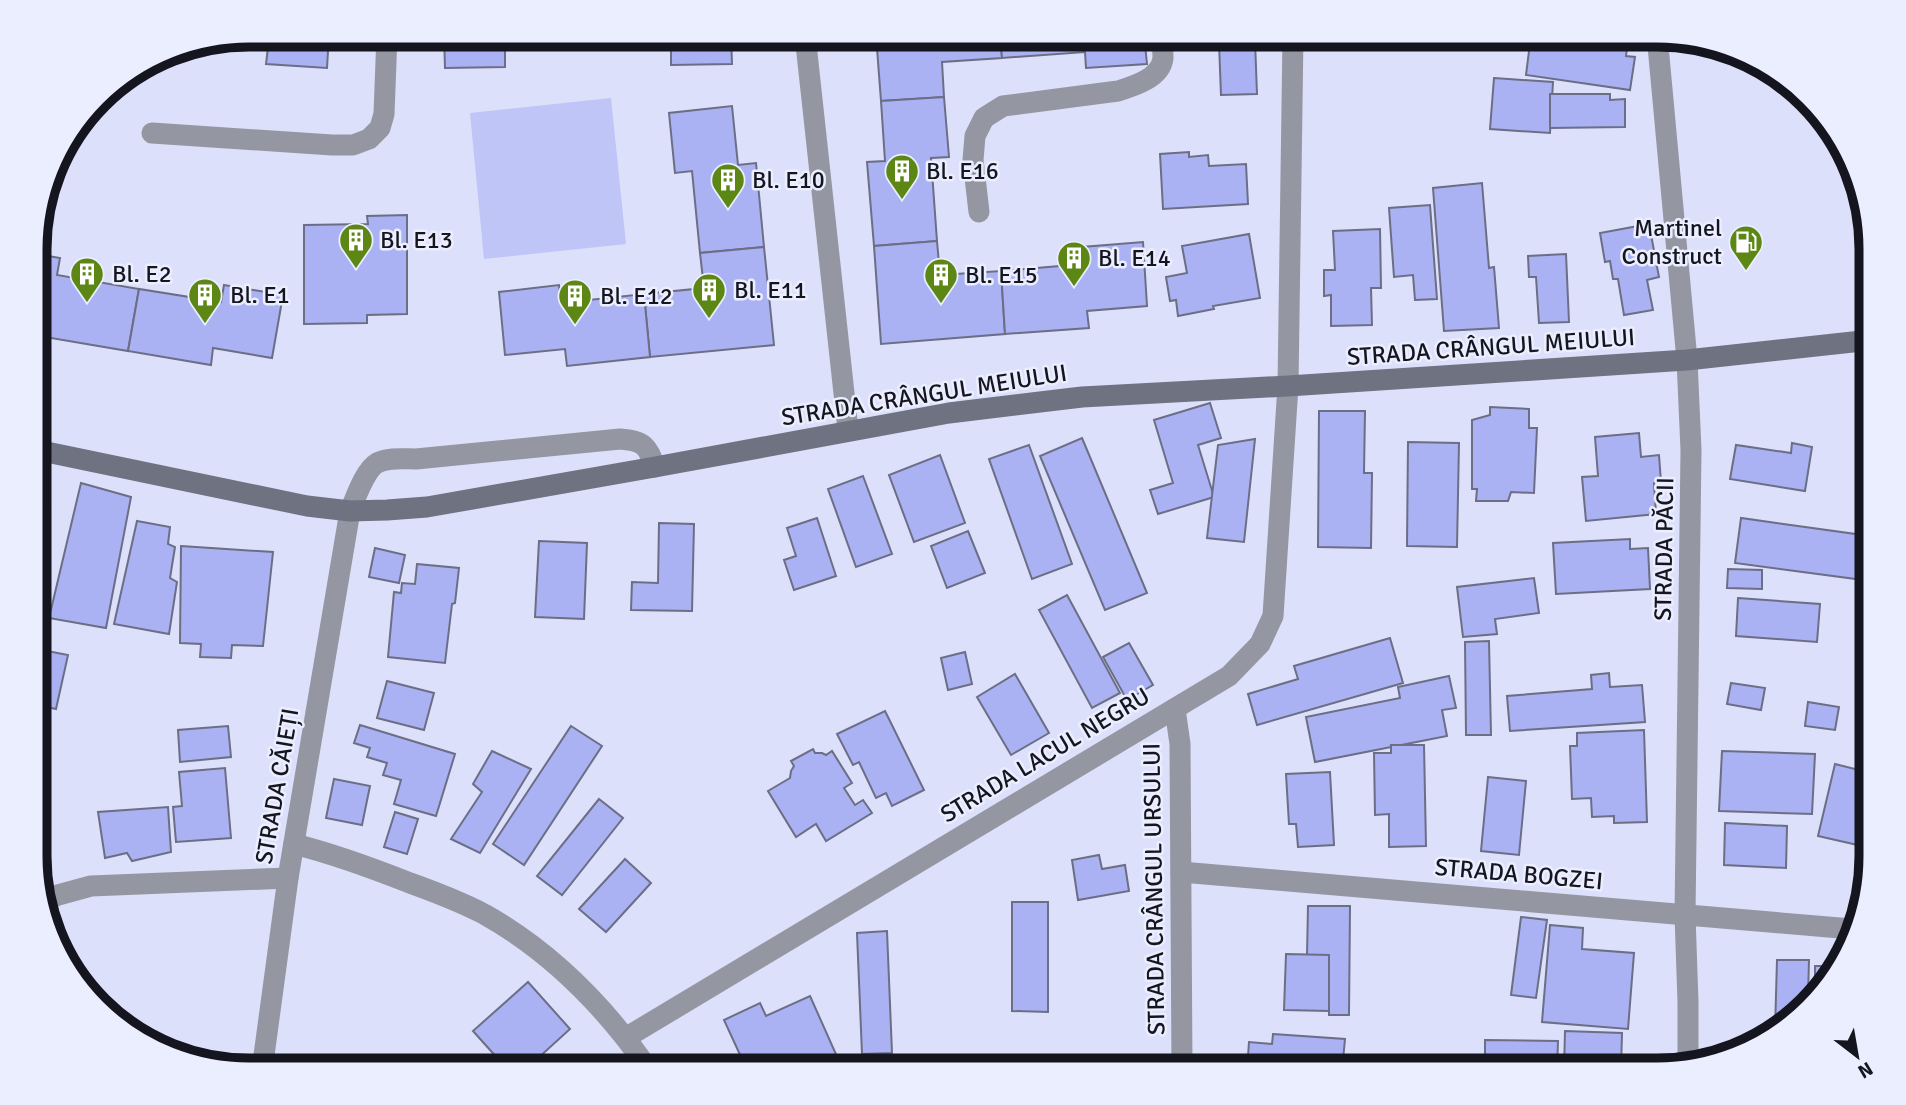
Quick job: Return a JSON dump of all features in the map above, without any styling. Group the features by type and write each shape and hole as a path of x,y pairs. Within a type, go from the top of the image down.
{"street":[{"path":"152,133 353,145 369,139 380,128 384,114 387,47"},
{"path":"806,47 848,430"},
{"path":"979,212 973,160 975,136 984,118 1003,106 1118,91 1136,85 1153,76 1163,62 1162,47"},
{"name":"STRADA LACUL NEGRU","path":"626,1037 1229,676 1260,644 1273,616 1288,386 1293,47"},
{"name":"STRADA PĂCII","path":"1658,47 1687,360 1692,450 1685,915 1688,1055"},
{"name":"STRADA CRÂNGUL MEIULUI","path":"47,452 307,506 350,511 427,507 949,413 1082,397 1687,360 1858,341"},
{"name":"STRADA CĂIEȚI","path":"264,1058 288,878 350,511 369,470 377,463 390,459 453,456 620,439 646,446 655,467"},
{"name":"STRADA CRÂNGUL URSULUI","path":"1175,709 1180,744 1182,1057"},
{"path":"294,844 330,853 380,871 484,915 534,948 573,980 626,1037 640,1058"},
{"name":"STRADA BOGZEI","path":"1181,872 1845,928"},
{"path":"52,898 91,886 288,878"}],"shaded area":[{"path":"611,98 626,244 484,259 470,113"}],"building":[{"path":"268,47 328,47 327,68 266,64"},
{"path":"444,47 588,47 505,50 505,67 445,68"},
{"path":"731,47 732,64 671,65 671,48 588,48"},
{"path":"877,47 1001,47 1002,58 942,62 944,97 881,101"},
{"path":"1001,47 1145,47 1147,64 1086,68 1085,52 1002,58"},
{"path":"1219,47 1255,47 1257,94 1221,95"},
{"path":"1530,47 1619,47 1627,48 1626,56 1635,57 1630,90 1526,75"},
{"path":"1494,78 1553,82 1550,133 1490,129"},
{"path":"1550,94 1610,94 1610,100 1625,99 1625,127 1550,128"},
{"name":"Bl. E16","path":"944,97 949,157 931,158 937,241 874,246 867,162 885,161 881,101"},
{"name":"Bl. E10","path":"732,106 738,165 756,163 764,247 700,253 692,171 675,173 669,113"},
{"path":"1189,152 1189,157 1208,155 1209,166 1246,164 1248,204 1163,209 1160,154"},
{"path":"1482,183 1489,268 1494,267 1499,328 1444,331 1433,188"},
{"path":"1430,205 1437,299 1415,300 1413,275 1394,277 1389,208"},
{"name":"Bl. E13","path":"407,215 407,314 367,315 367,323 304,324 304,225 368,224 367,216"},
{"path":"1649,224 1659,277 1647,280 1653,310 1624,315 1618,279 1613,279 1610,261 1605,262 1600,233"},
{"path":"1380,229 1381,288 1371,288 1372,325 1331,326 1331,295 1324,296 1324,270 1335,270 1333,231"},
{"path":"1249,234 1260,298 1213,306 1214,309 1178,316 1176,300 1170,301 1166,277 1187,273 1182,246"},
{"name":"Bl. E15","path":"937,241 940,275 1001,271 1005,334 881,344 874,246"},
{"name":"Bl. E14","path":"1143,242 1147,306 1087,311 1089,328 1005,334 1001,271 1083,264 1082,247"},
{"name":"Bl. E11","path":"764,247 774,345 650,357 644,294 704,288 700,253"},
{"path":"1566,254 1569,322 1539,323 1536,277 1529,277 1528,256"},
{"name":"Bl. E2","path":"47,256 60,258 57,275 139,289 128,351 47,337"},
{"name":"Bl. E1","path":"224,285 283,295 272,358 213,348 211,365 128,351 139,289 221,302"},
{"name":"Bl. E12","path":"559,285 561,303 644,294 650,357 567,366 565,349 505,355 499,292"},
{"path":"1210,403 1221,438 1198,445 1214,497 1158,514 1150,490 1173,483 1154,420"},
{"path":"1490,407 1529,409 1529,428 1537,428 1534,493 1511,492 1508,501 1476,501 1477,489 1472,489 1472,420 1490,415"},
{"path":"1319,411 1365,411 1364,473 1372,473 1371,548 1318,547"},
{"path":"1639,433 1641,457 1659,455 1661,482 1654,483 1656,514 1586,521 1582,477 1598,476 1595,437"},
{"path":"1082,438 1147,593 1105,610 1040,456"},
{"path":"1255,439 1244,542 1207,538 1218,445"},
{"path":"1408,442 1459,443 1457,547 1407,546"},
{"path":"1792,443 1812,447 1805,491 1730,479 1736,445 1791,453"},
{"path":"1029,445 1072,564 1032,579 989,459"},
{"path":"940,455 965,523 914,542 889,475"},
{"path":"863,476 892,554 856,567 828,489"},
{"path":"81,483 131,497 106,628 49,618"},
{"path":"817,518 836,576 794,590 784,560 796,556 787,528"},
{"path":"1741,518 1856,534 1858,519 1858,579 1735,563"},
{"path":"137,521 170,527 168,544 175,547 170,578 177,582 169,634 114,624"},
{"path":"659,523 694,524 692,611 631,610 632,582 658,583"},
{"path":"968,531 985,573 947,588 931,546"},
{"path":"1630,539 1630,549 1648,548 1650,589 1556,594 1553,543"},
{"path":"539,541 587,543 584,619 535,617"},
{"path":"181,546 273,552 263,646 232,645 231,658 200,657 201,644 180,643"},
{"path":"375,548 405,555 399,583 369,577"},
{"path":"417,564 459,568 445,663 388,657 394,592 401,593 402,583 415,584"},
{"path":"1728,569 1762,570 1762,589 1727,588"},
{"path":"1534,578 1539,613 1495,619 1497,634 1463,637 1457,587"},
{"path":"1067,595 1120,693 1092,708 1039,610"},
{"path":"1738,598 1820,604 1817,642 1736,636"},
{"path":"1390,638 1403,683 1257,725 1248,694 1298,679 1294,666"},
{"path":"1489,641 1491,735 1466,735 1465,642"},
{"path":"1129,643 1153,685 1127,700 1103,657"},
{"path":"47,651 68,655 56,709 47,707"},
{"path":"965,652 972,684 948,690 941,658"},
{"path":"1609,673 1610,687 1642,685 1645,722 1510,731 1507,696 1592,689 1591,675"},
{"path":"1015,674 1049,733 1011,755 977,697"},
{"path":"1449,676 1456,708 1442,710 1447,736 1315,762 1306,717 1400,698 1398,687"},
{"path":"387,681 434,693 424,730 377,718"},
{"path":"1731,683 1765,688 1761,710 1727,704"},
{"path":"1808,702 1839,707 1835,730 1805,726"},
{"path":"885,711 924,790 892,806 886,793 876,798 859,762 853,765 837,734"},
{"path":"360,725 455,754 436,816 394,804 401,780 383,775 387,763 367,757 370,748 354,743"},
{"path":"228,726 231,757 180,762 178,730"},
{"path":"571,726 602,746 524,865 493,844"},
{"path":"1644,730 1647,822 1614,823 1614,816 1592,817 1591,798 1572,799 1570,746 1577,746 1577,733"},
{"path":"1391,745 1424,745 1426,846 1389,847 1389,814 1375,815 1374,753 1391,753"},
{"path":"813,749 815,753 826,755 832,751 852,783 844,788 855,805 863,800 872,813 826,841 816,824 796,837 768,791 790,778 794,766 791,761"},
{"path":"492,751 531,769 480,853 451,839 482,792 473,784"},
{"path":"1722,751 1815,754 1812,814 1719,811"},
{"path":"1835,764 1858,770 1858,845 1818,836"},
{"path":"225,768 231,838 176,842 173,807 182,806 179,772"},
{"path":"1330,772 1334,845 1298,847 1296,824 1289,824 1286,774"},
{"path":"1488,777 1526,781 1519,855 1481,851"},
{"path":"334,779 370,786 362,825 326,818"},
{"path":"599,799 623,818 562,895 537,876"},
{"path":"168,807 171,852 132,861 127,853 105,858 98,812"},
{"path":"395,812 418,819 407,854 384,847"},
{"path":"1725,823 1787,826 1786,868 1724,865"},
{"path":"1099,855 1102,869 1125,865 1129,891 1078,900 1072,860"},
{"path":"625,859 651,883 606,932 579,909"},
{"path":"1012,902 1048,902 1048,1012 1012,1011"},
{"path":"1308,906 1350,906 1349,1015 1329,1015 1329,955 1307,955"},
{"path":"1521,917 1547,920 1536,998 1511,995"},
{"path":"1550,925 1583,928 1582,949 1634,953 1628,1029 1542,1022"},
{"path":"887,931 892,1053 862,1054 857,933"},
{"path":"1286,954 1329,955 1329,1011 1284,1010"},
{"path":"1777,960 1809,960 1808,989 1775,1019"},
{"path":"1815,966 1826,966 1817,979 1815,981"},
{"path":"528,982 570,1029 538,1058 497,1058 473,1031"},
{"path":"810,996 837,1058 741,1058 724,1020 760,1003 766,1016"},
{"path":"1565,1031 1622,1033 1621,1057 1564,1057"},
{"path":"1273,1034 1345,1039 1343,1057 1248,1057 1249,1042 1272,1044"},
{"path":"1485,1040 1558,1041 1557,1057 1485,1057"}],"place":[{"name":"Bl. E16","path":"902,201"},
{"name":"Bl. E10","path":"728,210"},
{"name":"Bl. E13","path":"356,270"},
{"name":"Martinel Construct","path":"1746,272"},
{"name":"Bl. E14","path":"1074,288"},
{"name":"Bl. E2","path":"87,304"},
{"name":"Bl. E15","path":"941,305"},
{"name":"Bl. E11","path":"709,320"},
{"name":"Bl. E1","path":"205,325"},
{"name":"Bl. E12","path":"575,326"}]}
